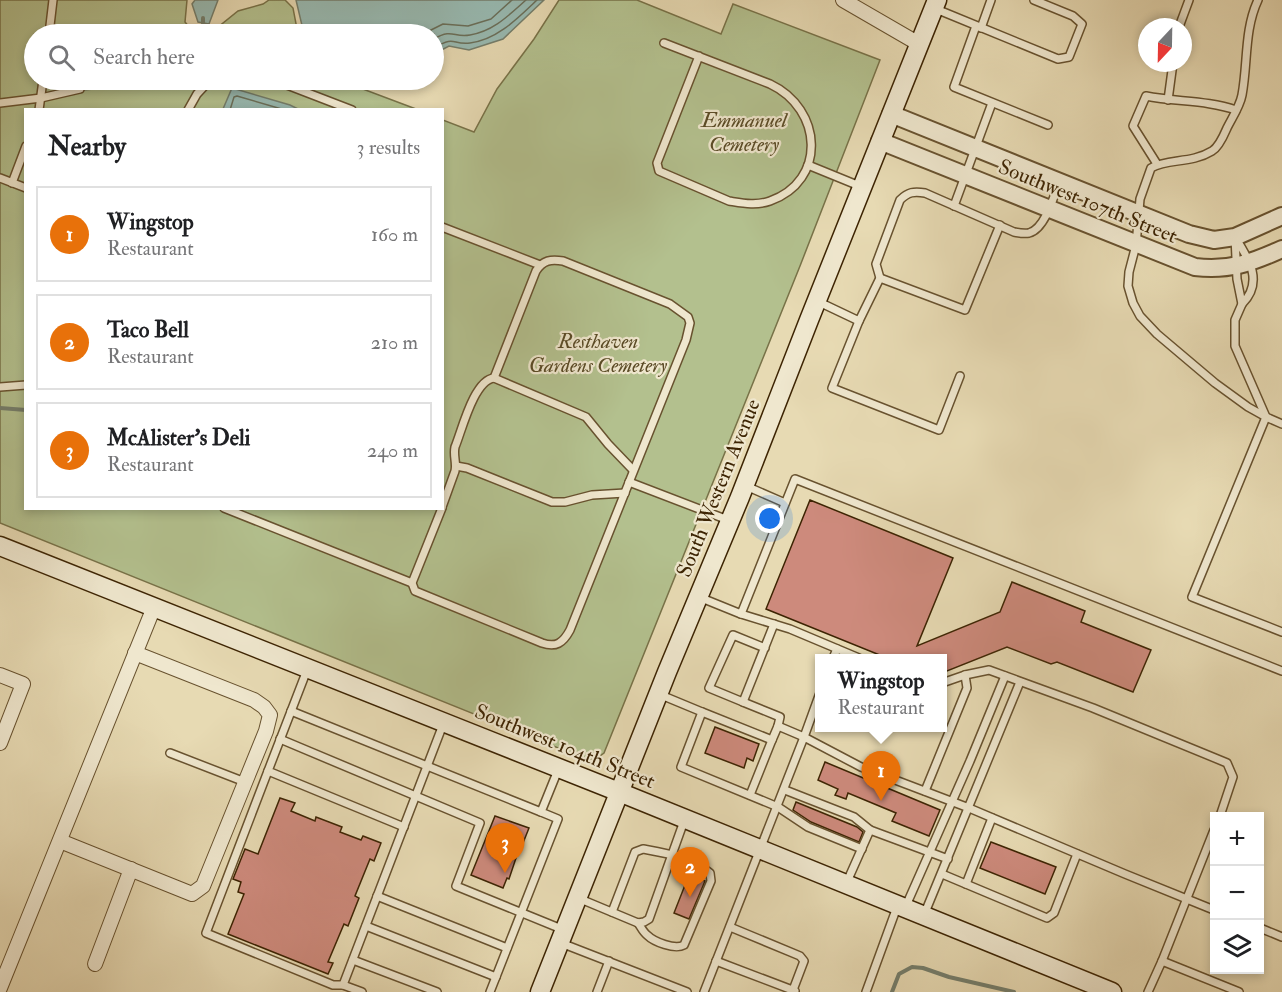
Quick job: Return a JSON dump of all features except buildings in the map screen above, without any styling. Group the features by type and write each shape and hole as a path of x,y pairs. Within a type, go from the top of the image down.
{"main road":[{"name":"South Western Avenue","path":"540,992 658,694 745,485 935,4"},
{"name":"Southwest 104th Street","path":"0,546 685,818 1112,992"}],"street":[{"path":"843,0 919,44"},
{"name":"Southwest 107th Street","path":"891,114 1189,234 1214,240 1235,237 1282,216"},
{"name":"Southwest 107th Street","path":"880,141 1195,267 1216,269 1243,264 1282,249"},
{"path":"0,988 154,607"},
{"path":"60,841 192,894 203,886 266,731 270,715 254,700 135,653"},
{"path":"0,675 24,684 0,743"},
{"path":"95,964 131,869"}],"lane":[{"path":"50,24 53,0"},
{"path":"992,0 978,27 954,87 1048,125"},
{"path":"935,4 978,27 1058,59 1066,59 1082,24 1073,16 1034,0"},
{"path":"1182,18 1189,0"},
{"path":"1258,0 1252,12 1249,27 1242,97 1224,135 1214,150 1188,161 1157,164 1151,168 1140,199 1136,245 1128,286 1140,316 1157,334 1232,396 1282,424"},
{"path":"664,43 699,56 770,84 792,98 803,111 808,125 811,149 808,165 799,179 782,195 770,201 748,204 729,201 658,171 657,163 699,56"},
{"path":"1168,100 1172,72"},
{"path":"39,108 42,90"},
{"path":"0,103 41,98 76,90"},
{"path":"189,108 201,90"},
{"path":"300,90 347,108"},
{"path":"1157,164 1134,126 1146,96 1205,102 1236,110"},
{"path":"954,206 992,103"},
{"path":"12,183 24,151"},
{"path":"808,165 862,187"},
{"path":"0,178 24,187"},
{"path":"960,376 939,430 832,388 859,321 880,278 876,264 900,200 914,191 925,193 1014,232 1031,233 1042,223 1059,182"},
{"path":"880,278 965,310 999,225"},
{"path":"444,228 540,265"},
{"path":"1235,237 1243,264 1254,284 1252,295 1242,304"},
{"path":"1235,237 1243,264 1242,304 1235,320 1235,346 1266,417 1192,597 1282,632"},
{"path":"441,510 412,583 415,591 548,645 560,644 570,630 686,340 690,323 688,317 670,304 563,261 550,260 540,265 494,378"},
{"path":"816,301 859,321"},
{"path":"444,503 456,466 453,456 455,447 478,387 488,379 494,378 586,417 633,470"},
{"path":"0,387 24,385"},
{"path":"456,466 467,468 552,502 565,502 592,495 625,493"},
{"path":"741,614 795,479 1282,671"},
{"path":"629,482 730,521"},
{"path":"745,485 785,503"},
{"path":"238,511 412,583"},
{"path":"699,597 849,654"},
{"path":"743,702 774,624"},
{"path":"750,795 780,717 709,688 733,635 765,648"},
{"path":"835,654 837,649"},
{"path":"308,668 206,933 333,985 344,985 362,992"},
{"path":"947,681 988,670 1093,708 1227,763 1233,777 1221,812"},
{"path":"925,791 967,688 965,675"},
{"path":"866,992 901,906 929,853 1005,676"},
{"path":"924,915 1020,682"},
{"path":"658,694 772,740"},
{"path":"704,992 778,807 815,705"},
{"path":"291,711 558,819 490,992"},
{"path":"702,712 681,767 778,807 808,827 862,849"},
{"path":"344,985 444,722"},
{"path":"778,726 861,767 969,808 1210,908"},
{"path":"280,739 480,823 456,886 521,912 609,961 687,992"},
{"path":"170,753 245,782"},
{"path":"541,812 559,768"},
{"path":"268,771 404,827"},
{"path":"784,790 854,817 870,831 948,859"},
{"path":"577,897 638,923 649,919 685,818"},
{"path":"966,884 992,818"},
{"path":"846,884 870,831"},
{"path":"1148,992 1210,842"},
{"path":"612,912 635,852 643,849 672,855 702,866 710,873 711,876 684,945 676,948 650,938 638,923"},
{"path":"942,874 1047,918 1054,913 1077,854"},
{"path":"377,897 507,948"},
{"path":"366,926 496,977"},
{"path":"716,961 795,991 804,961 800,956 729,927"},
{"path":"1264,930 1282,937"},
{"path":"353,960 437,992"},
{"path":"597,992 609,961"},
{"path":"1162,961 1239,992"}],"green space":[{"name":"Resthaven Gardens Cemetery","path":"0,0 187,0 187,24 24,24 24,90 366,90 413,108 24,108 24,510 444,510 444,120 474,132 497,89 559,0 637,0 721,34 733,4 880,60 800,266 604,753 597,758 588,760 0,523"},
{"path":"269,0 285,0 293,8 296,24 222,24 238,11"}],"water":[{"path":"195,0 218,0 209,24 198,22 192,4"},
{"path":"296,0 544,0 503,39 469,50 449,46 444,49 444,24 302,24"},
{"path":"231,90 239,90 296,108 223,108"}],"waterway":[{"path":"203,18 203,24"},
{"path":"0,408 24,410"},
{"path":"892,992 899,974 912,967 1014,992"}],"place":[{"name":"Wingstop","path":"881,801"},
{"name":"McAlister's Deli","path":"505,873"},
{"name":"Taco Bell","path":"690,897"}],"park label":[{"name":"Emmanuel Cemetery","path":"744,132"}]}
